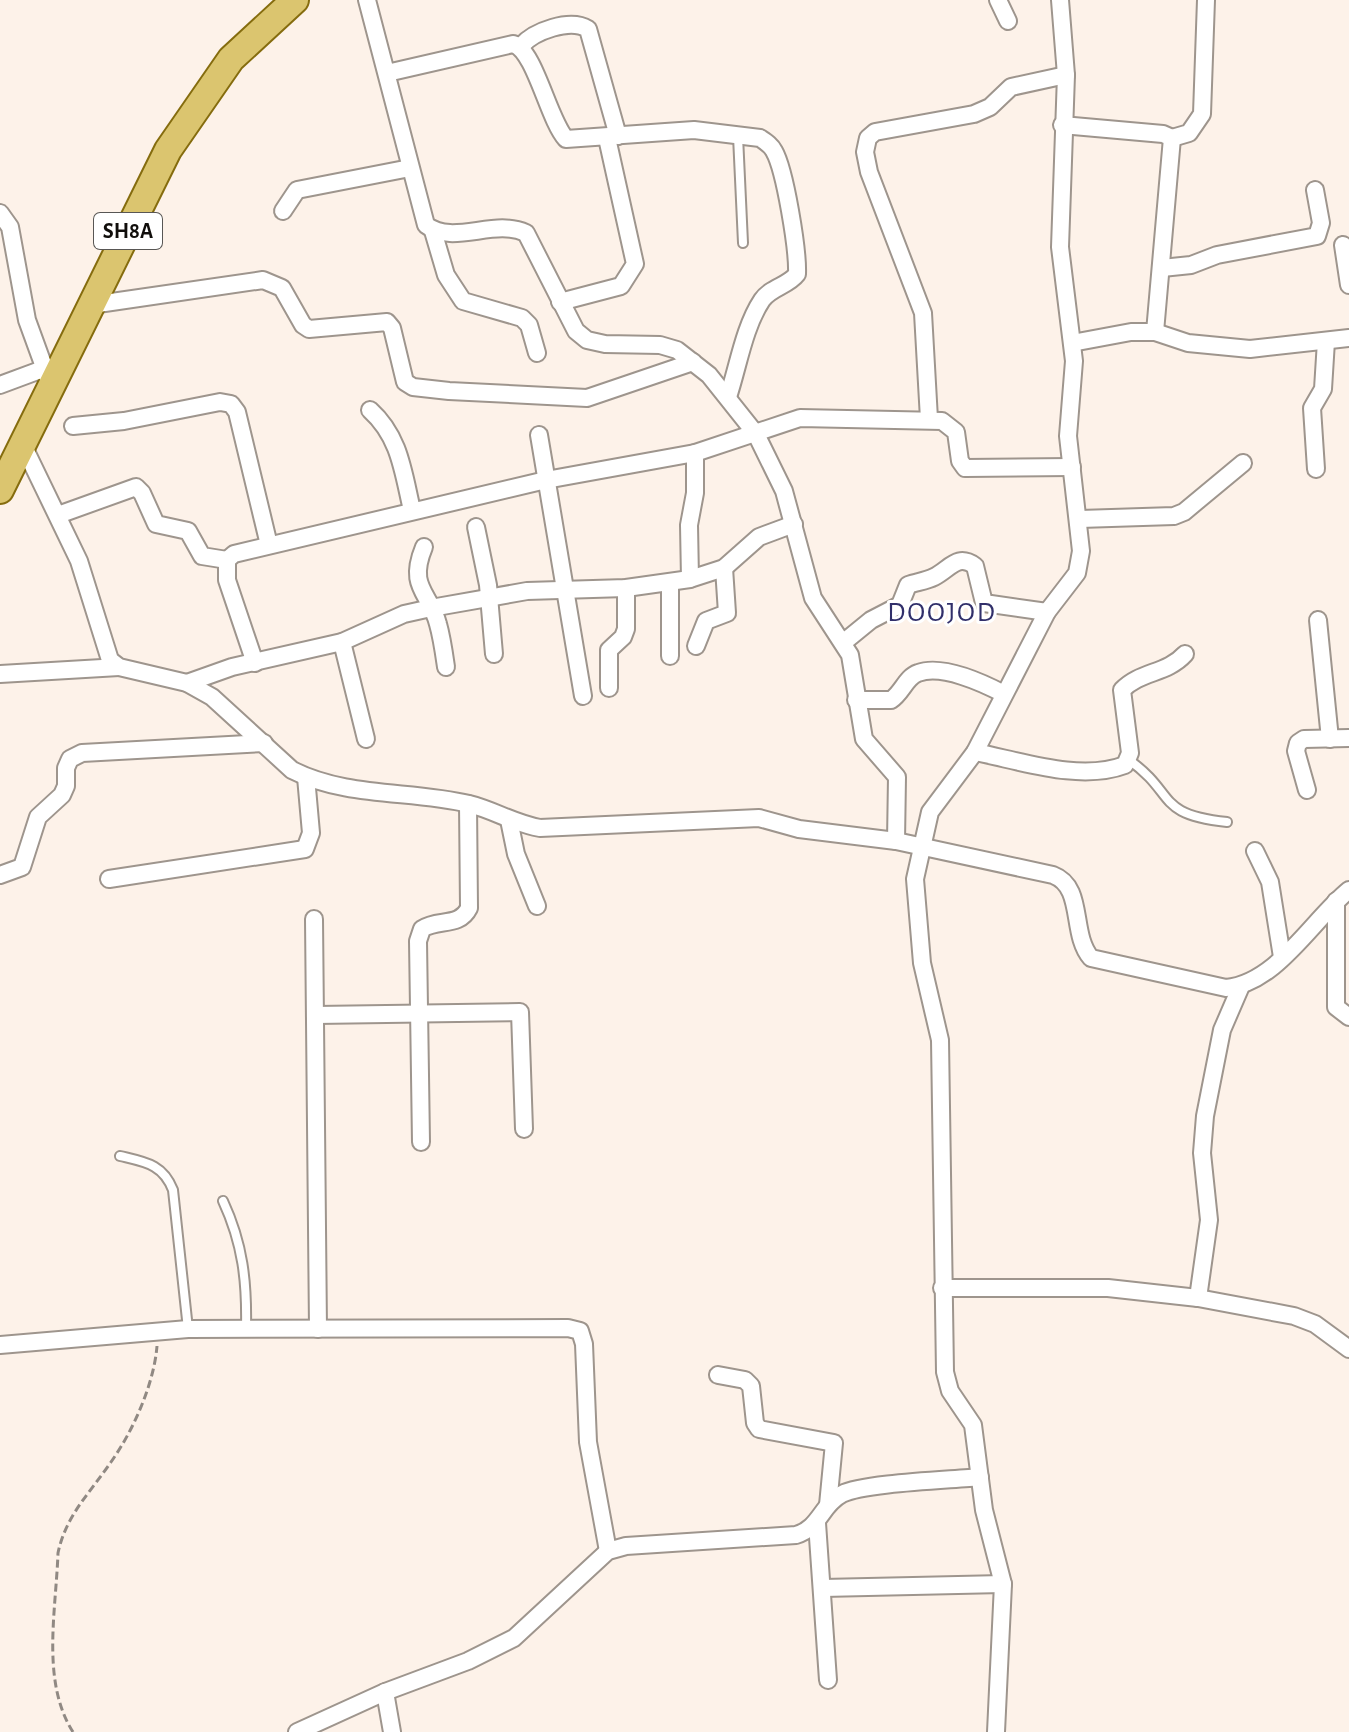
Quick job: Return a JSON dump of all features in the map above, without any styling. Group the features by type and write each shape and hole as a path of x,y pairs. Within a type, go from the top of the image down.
{"main road":[{"name":"SH8A","path":"0,490 23,445 47,377 91,305 168,150 231,59 295,0"}],"street":[{"path":"367,0 421,214 433,231 446,275 463,301 515,313 529,325 537,353"},
{"path":"998,0 1008,21"},
{"path":"996,1732 1003,1584 984,1510 973,1425 950,1391 945,1372 940,1040 922,963 915,910 920,846 930,812 975,752 1047,612 1077,573 1081,551 1068,425 1072,343 1066,318 1060,247 1066,75 1060,0"},
{"path":"1062,125 1163,134 1172,138 1189,133 1202,114 1206,0"},
{"path":"387,73 501,46 521,46 533,35 570,24 588,29 635,264 621,286 560,302"},
{"path":"521,46 566,139 682,130 760,138 776,153 797,274 764,297 756,311 728,397"},
{"path":"929,419 923,313 869,172 865,152 868,138 875,132 974,114 990,107 1011,87 1066,75"},
{"path":"1155,332 1172,138"},
{"path":"283,211 297,190 410,168"},
{"path":"1162,268 1317,236 1321,223 1315,190"},
{"path":"0,213 10,227 27,320 47,377 0,385"},
{"path":"433,231 444,233 502,226 526,233 576,331 587,340 605,344 660,345 693,362 728,397 756,434 784,491 813,598 820,614 844,642 850,655 864,739 897,777 900,791 896,841"},
{"path":"1343,245 1349,285"},
{"path":"91,305 263,280 282,288 303,325 309,329 387,322 392,328 405,382 413,387 449,391 587,398 693,362"},
{"path":"1072,343 1131,332 1155,332 1188,343 1250,349 1349,338"},
{"path":"1316,469 1312,408 1323,389 1326,341"},
{"path":"73,426 124,421 220,402 231,404 237,412 269,545"},
{"path":"370,410 385,423 398,448 412,510"},
{"path":"255,663 227,580 227,560 234,554 412,510 546,480 695,453 800,418 942,421 956,432 960,461 965,468 1072,467"},
{"path":"539,435 583,696"},
{"path":"23,445 91,592 110,660 119,667"},
{"path":"690,579 689,525 695,493 695,453"},
{"path":"1080,519 1174,516 1243,463"},
{"path":"58,515 136,487 142,493 156,524 188,531 202,556 227,560"},
{"path":"187,683 206,674 342,642 404,614 489,596 563,589 626,588 690,579 724,568 759,537 794,524"},
{"path":"476,527 489,596 494,654"},
{"path":"424,547 418,560 419,579 438,623 446,667"},
{"path":"844,642 871,620 900,605 908,585 937,575 957,560 968,561 975,566 984,603 1047,612"},
{"path":"696,646 706,621 727,613 724,568"},
{"path":"670,583 670,656"},
{"path":"609,688 609,650 623,637 626,629 626,588"},
{"path":"1318,620 1330,739"},
{"path":"342,642 366,739"},
{"path":"975,752 1078,770 1115,768 1129,760 1122,690 1129,682 1166,669 1185,654"},
{"path":"0,674 119,667 187,683 224,705 292,770 306,777 379,793 468,804 540,828 759,818 799,829 896,841 1065,879 1072,889 1083,948 1091,958 1226,988 1241,986 1282,957 1349,890"},
{"path":"856,700 891,700 915,673 925,672 977,680 1004,694"},
{"path":"1307,790 1296,751 1298,743 1304,739 1349,738"},
{"path":"0,875 22,867 38,817 62,795 66,786 66,768 70,759 96,750 264,743"},
{"path":"109,879 305,849 311,833 306,777"},
{"path":"421,1142 418,941 422,929 454,922 464,917 469,908 468,804"},
{"path":"509,820 516,854 537,906"},
{"path":"1255,851 1270,882 1282,957"},
{"path":"1336,901 1336,1007 1341,1015 1349,1017"},
{"path":"314,919 318,1329"},
{"path":"1198,1298 1209,1220 1202,1153 1205,1116 1222,1030 1241,986"},
{"path":"316,1015 419,1011 520,1012 524,1129"},
{"path":"942,1288 1108,1288 1198,1298 1294,1316 1315,1324 1349,1349"},
{"path":"0,1345 188,1329 568,1328 580,1331 584,1344 588,1442 608,1551"},
{"path":"718,1375 745,1380 751,1386 755,1423 759,1429 834,1443 828,1505"},
{"path":"297,1732 385,1692 468,1661 514,1638 608,1551 626,1546 796,1535 809,1532 828,1505 851,1490 980,1477"},
{"path":"817,1523 828,1680"},
{"path":"823,1588 1003,1584"},
{"path":"385,1692 392,1732"}],"lane":[{"path":"738,135 743,243"},
{"path":"1129,760 1151,779 1173,809 1193,818 1227,822"},
{"path":"120,1156 157,1165 167,1175 173,1190 188,1329"},
{"path":"223,1201 236,1229 243,1258 247,1283 246,1329"}],"path":[{"path":"73,1732 57,1701 54,1679 58,1553 62,1534 72,1514 113,1460 129,1432 151,1376 159,1330"}],"district":[{"name":"DOOJOD","path":"942,613"}]}
